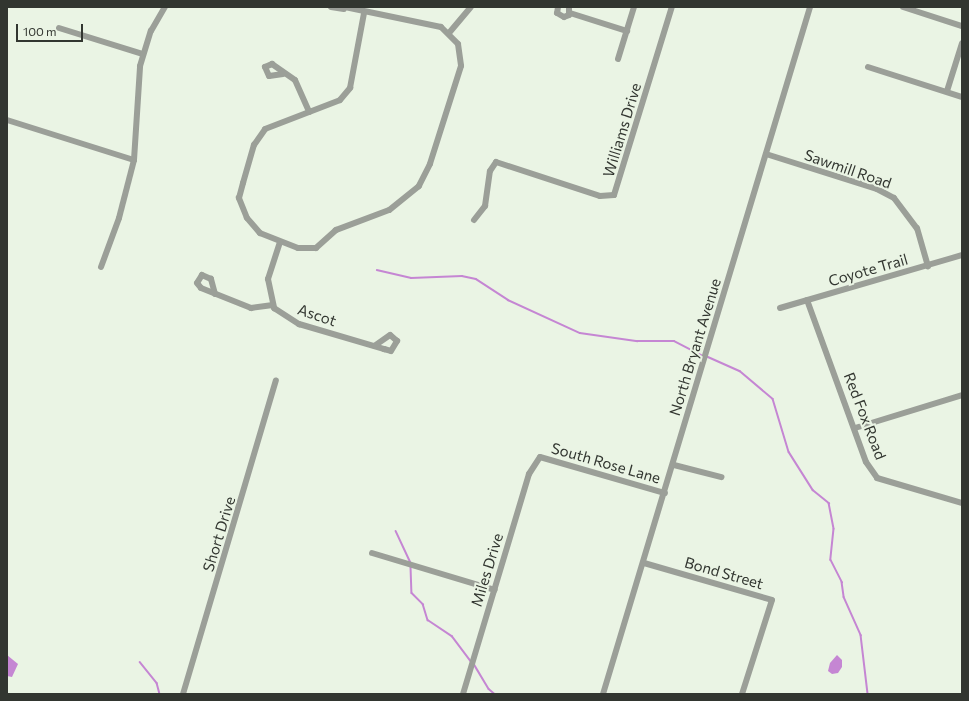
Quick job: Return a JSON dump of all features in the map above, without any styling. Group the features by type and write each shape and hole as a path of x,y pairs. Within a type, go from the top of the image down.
{"street":[{"path":"101,267 119,218 134,160 136,87 142,54 150,31 165,7"},
{"path":"331,7 344,8 364,13 436,25 449,33 460,48 461,66 430,164 419,186 389,210 336,230 316,248 306,249 280,242 260,233 247,218 239,198 259,137 274,125 340,100 350,88 364,13"},
{"path":"449,33 471,7"},
{"path":"558,7 560,16 566,17 569,10 627,31"},
{"path":"618,59 634,7"},
{"name":"Williams Drive","path":"474,220 485,206 490,171 496,162 612,197 618,190 672,7"},
{"name":"North Bryant Avenue","path":"603,694 674,465 810,7"},
{"path":"903,7 915,9 962,26"},
{"path":"59,28 142,54"},
{"path":"947,91 962,43"},
{"path":"868,67 962,97"},
{"path":"283,74 295,80 309,112"},
{"path":"7,120 134,160"},
{"name":"Sawmill Road","path":"766,154 877,189 894,198 917,228 928,266"},
{"path":"215,294 251,308 273,305 268,279 280,242"},
{"name":"Coyote Trail","path":"780,308 962,255"},
{"name":"Red Fox Road","path":"807,300 855,428 866,462 877,478 885,483 962,503"},
{"name":"Ascot","path":"273,305 282,315 299,324 374,346"},
{"name":"Short Drive","path":"183,694 276,381"},
{"path":"855,428 962,395"},
{"name":"South Rose Lane","path":"540,457 665,493"},
{"name":"Miles Drive","path":"463,694 529,474 540,457"},
{"path":"674,465 721,477"},
{"path":"372,553 495,590"},
{"name":"Bond Street","path":"644,563 772,600 742,694"}],"shaded area":[{"path":"7,655 18,664 12,677 7,676"},
{"path":"837,655 842,660 842,667 838,673 832,674 828,671 830,663"}],"waterway":[{"path":"377,270 411,278 462,276 476,279 508,300 580,333 637,341 674,341 702,355"},
{"path":"706,356 740,371 773,399 789,452 813,490 829,503 834,529 831,560 842,582 844,597 861,635 868,694"},
{"path":"396,531 411,563"},
{"path":"411,567 412,593 423,604 428,620 452,636 471,661"},
{"path":"140,662 157,683 160,694"},
{"path":"474,664 489,689 495,694"}]}
